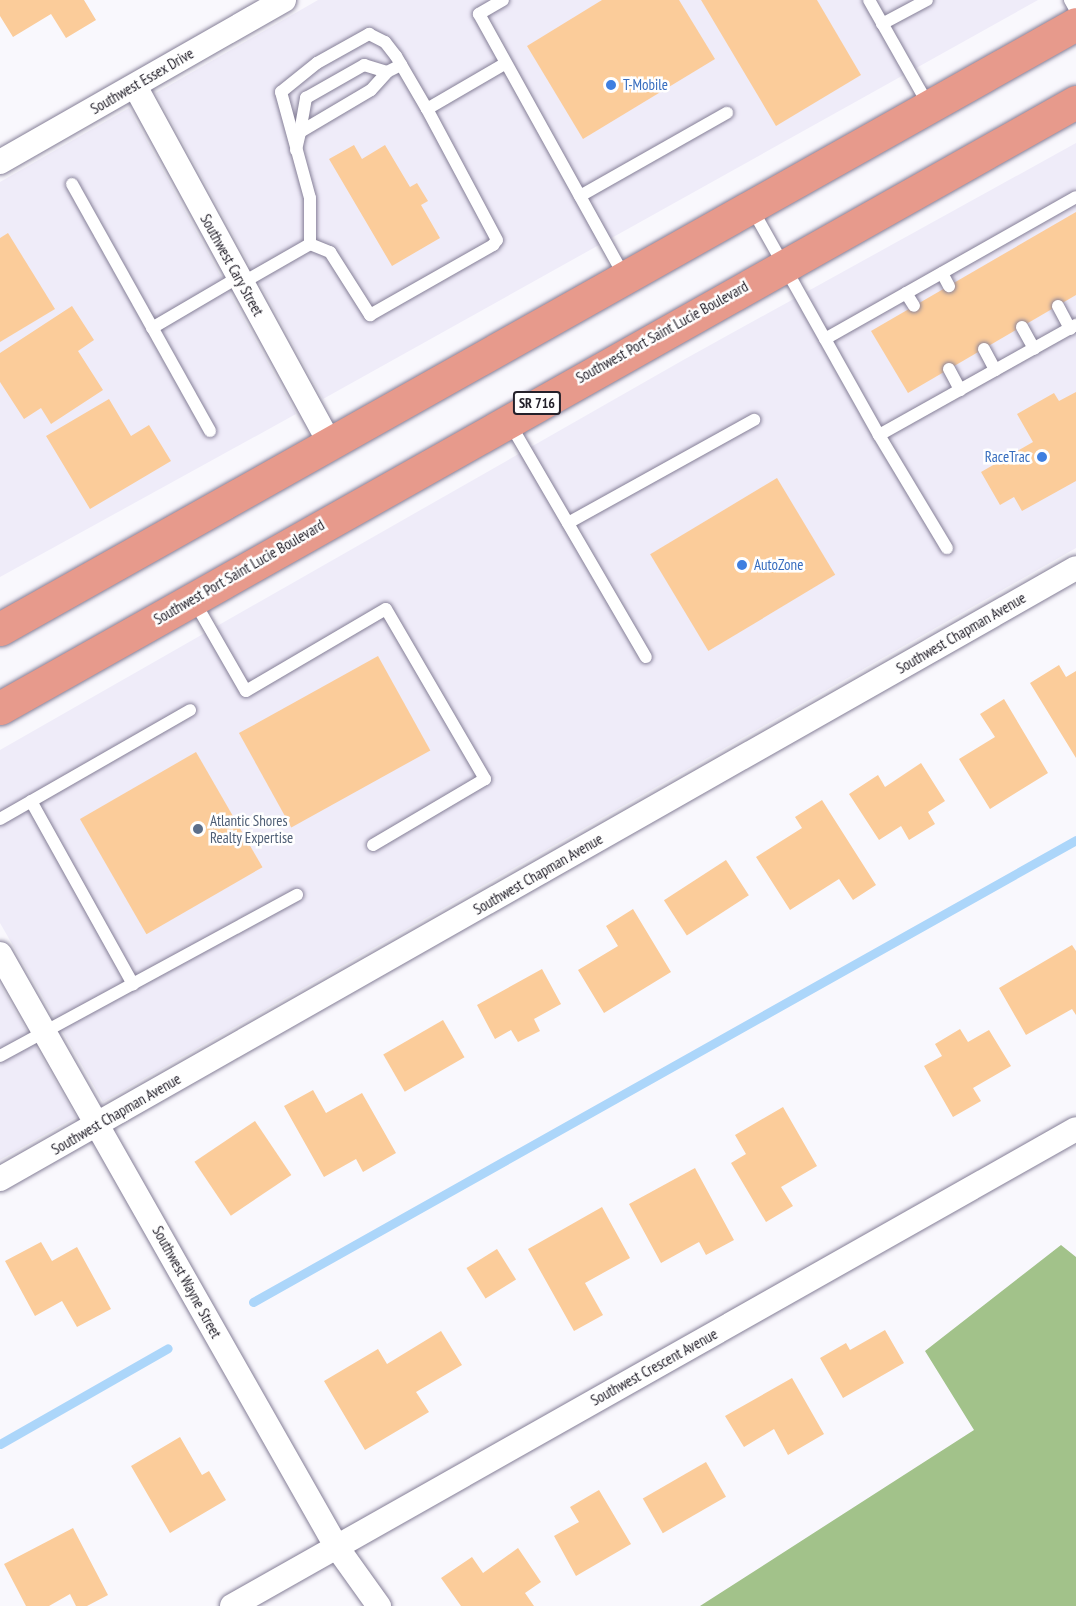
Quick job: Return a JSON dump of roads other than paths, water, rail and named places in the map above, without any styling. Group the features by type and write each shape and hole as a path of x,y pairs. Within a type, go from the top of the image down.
{"main road":[{"path":"0,629 1076,24"},
{"name":"Southwest Port Saint Lucie Boulevard","path":"0,708 783,264 1076,102"}],"street":[{"name":"Southwest Essex Drive","path":"0,162 284,0"},
{"name":"Southwest Cary Street","path":"135,86 330,444"},
{"name":"Southwest Chapman Avenue","path":"0,1179 1076,568"},
{"name":"Southwest Wayne Street","path":"0,954 336,1546 379,1606"},
{"name":"Southwest Crescent Avenue","path":"232,1606 1076,1129"}],"lane":[{"path":"503,0 479,14 625,278"},
{"path":"869,0 929,107"},
{"path":"882,24 927,0"},
{"path":"1070,0 1076,11"},
{"path":"152,328 310,244 330,252 370,315 497,240 401,65 385,42 369,34 317,63 281,92 310,198 310,244"},
{"path":"427,109 506,63"},
{"path":"296,151 306,98 364,65 387,72"},
{"path":"300,132 371,90 387,72 401,65"},
{"path":"580,196 727,113"},
{"path":"72,184 210,431"},
{"path":"825,339 1076,197"},
{"path":"752,207 879,435 947,548"},
{"path":"1059,207 1065,218"},
{"path":"1016,231 1023,243"},
{"path":"979,252 987,264"},
{"path":"942,273 949,286"},
{"path":"906,293 914,306"},
{"path":"879,435 1073,327 1058,306"},
{"path":"1022,327 1034,349"},
{"path":"984,349 995,370"},
{"path":"949,369 960,390"},
{"path":"507,420 646,657"},
{"path":"568,523 754,420"},
{"path":"192,598 246,691 386,609 485,779 373,845"},
{"path":"0,819 190,710"},
{"path":"31,801 133,984"},
{"path":"0,1056 297,895"}],"waterway":[{"path":"253,1302 1076,840"},
{"path":"0,1444 168,1348"}],"place":[{"name":"T-Mobile","path":"611,85"},
{"name":"RaceTrac","path":"1042,457"},
{"name":"AutoZone","path":"742,565"},
{"name":"Atlantic Shores Realty Expertise","path":"198,829"}]}
